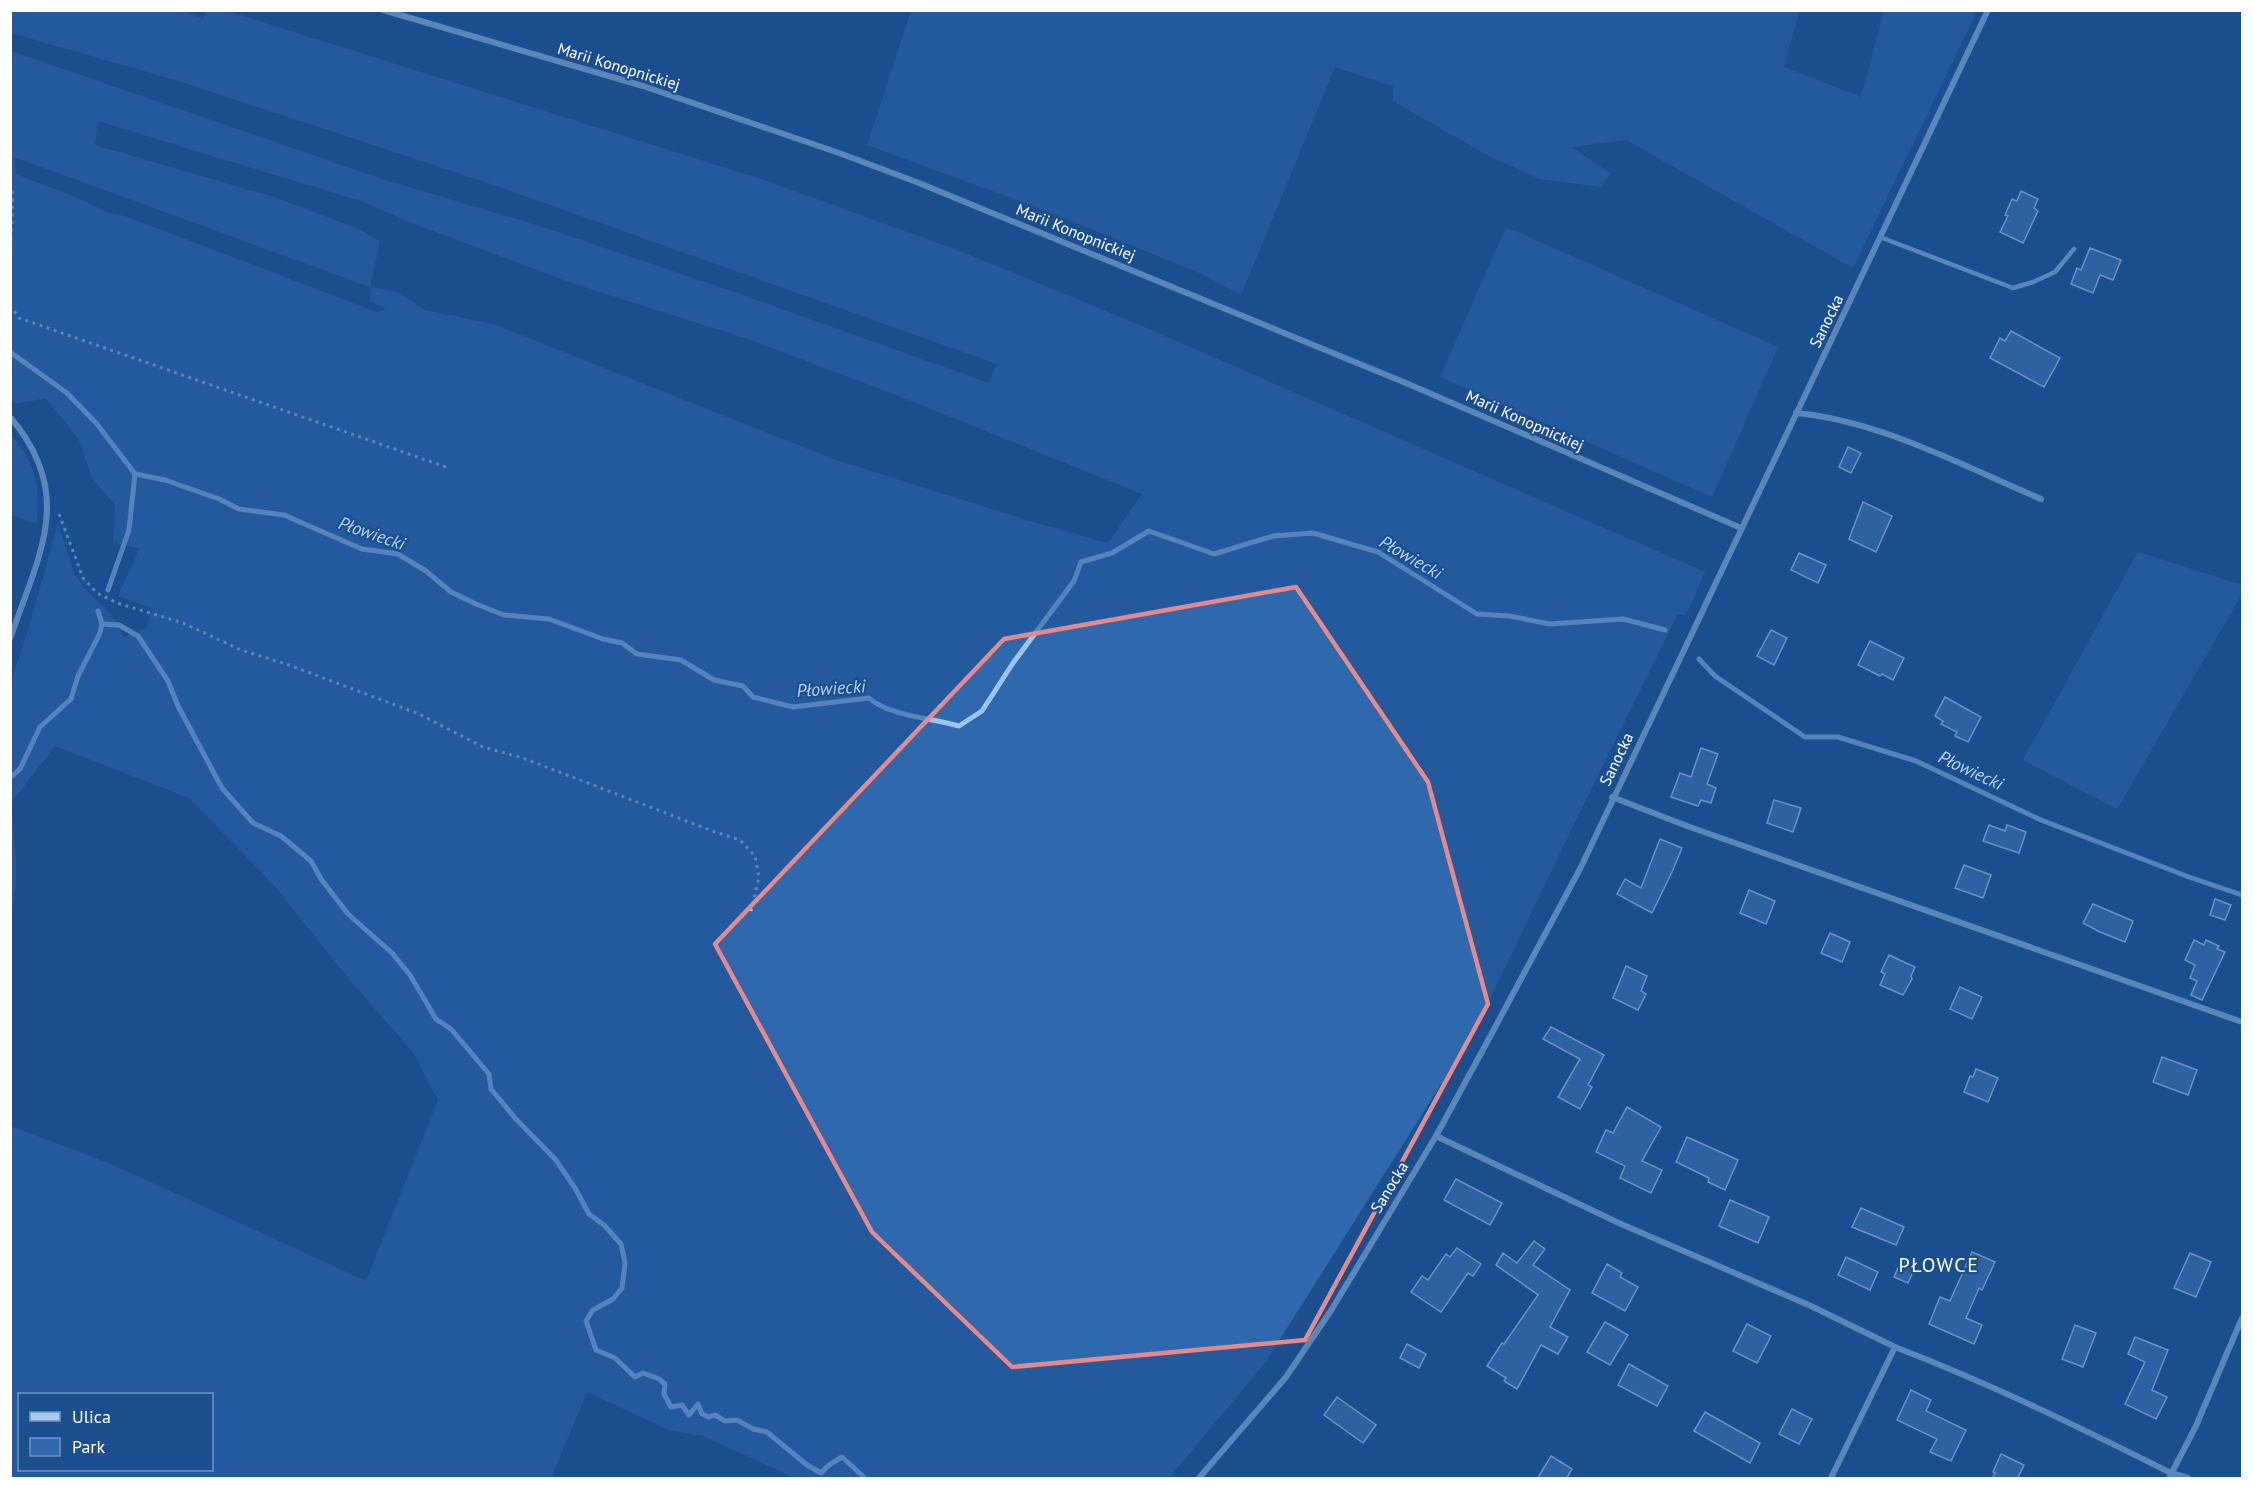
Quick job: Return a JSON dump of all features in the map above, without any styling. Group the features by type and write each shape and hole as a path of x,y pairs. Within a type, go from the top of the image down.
{"street":[{"name":"Marii Konopnickiej","path":"383,10 643,86 919,183 1406,383 1742,528"},
{"name":"Sanocka","path":"1199,1479 1286,1377 1332,1309 1436,1136 1581,867 1612,797 1988,10"},
{"path":"1796,412 1827,416 1875,429 2041,499"},
{"path":"10,417 36,456 46,488 48,514 39,560 10,639"},
{"path":"1612,797 1687,826 2242,1022"},
{"path":"1436,1136 1621,1224 1810,1306 1895,1347 2035,1405 2170,1476 2188,1479"},
{"path":"2170,1476 2196,1426 2242,1318"},
{"path":"1831,1479 1895,1347"}],"lane":[{"path":"1880,237 2013,288 2055,272 2074,249"}],"path":[{"path":"10,184 13,194 10,268"},
{"path":"10,305 19,318 446,467"},
{"path":"59,512 83,578 97,593 117,603 183,623 241,650 289,665 419,714 483,747 524,758 740,840 754,856 759,877 751,911"}],"highlighted area":[{"path":"1296,587 1428,782 1488,1004 1305,1340 1012,1367 872,1232 715,944 1004,639"}],"green space":[{"path":"11,11 182,11 203,19 206,11 227,11 761,179 965,253 1142,326 1705,572 1686,615 1678,614 1474,1032 1265,1363 1169,1478 795,1478 703,1436 669,1430 587,1392 551,1478 11,1478 11,1126 111,1164 366,1281 438,1100 413,1052 348,978 273,884 189,798 55,746 11,803 11,682 58,523 74,574 85,589 111,614 124,637 146,628 152,608 118,596 140,548 113,543 115,505 92,478 79,440 46,398 16,404 11,399 11,51 379,178 546,228 989,383 997,364 491,184 179,81 11,33","holes":["98,121 367,203 409,222 575,284 748,339 914,402 1142,494 1108,543 1033,522 833,459 493,324 425,310 395,291 370,287 380,241 356,228 277,198 95,145","14,157 370,287 370,301 386,309 376,312 125,216 109,213 16,174"]},
{"path":"911,11 1799,11 1784,67 1861,97 1884,11 1977,11 1853,268 1626,140 1571,147 1610,173 1601,187 1540,179 1487,155 1393,101 1393,86 1335,67 1241,295 1202,274 1049,212 867,145"},
{"path":"1506,227 1778,347 1712,497 1440,377"},
{"path":"10,433 26,455 34,475 38,497 37,524 11,515"},
{"path":"2138,552 2242,585 2242,594 2117,809 2023,760"},
{"path":"11,803 16,887 11,913"}],"building":[{"path":"2021,191 2038,199 2034,208 2038,211 2023,243 2000,232 2008,216 2005,215 2012,199 2017,201"},
{"path":"2090,248 2121,260 2113,280 2100,275 2093,293 2071,284 2077,268 2081,270"},
{"path":"2011,331 2060,358 2044,387 1990,358 2000,338 2005,341"},
{"path":"1848,447 1861,453 1851,473 1839,467"},
{"path":"1863,502 1892,516 1876,552 1849,539"},
{"path":"1799,553 1826,565 1818,583 1791,570"},
{"path":"1771,630 1787,638 1774,665 1757,656"},
{"path":"1870,641 1904,658 1893,680 1858,665"},
{"path":"1945,697 1981,717 1968,742 1955,736 1957,732 1941,724 1943,721 1935,716"},
{"path":"1701,748 1718,754 1707,784 1716,788 1711,803 1701,800 1698,806 1671,797 1680,773 1691,777"},
{"path":"1774,800 1801,808 1793,832 1767,823"},
{"path":"1989,825 2005,831 2007,825 2026,832 2019,853 1983,841"},
{"path":"1660,839 1682,848 1652,913 1617,894 1625,879 1641,888"},
{"path":"1964,865 1991,875 1983,898 1955,888"},
{"path":"1749,890 1775,901 1766,924 1740,913"},
{"path":"2215,899 2231,905 2225,920 2210,915"},
{"path":"2093,904 2133,921 2125,942 2083,923"},
{"path":"1830,933 1850,942 1842,962 1821,953"},
{"path":"2194,940 2204,945 2206,940 2219,946 2217,949 2225,952 2202,1000 2191,995 2197,981 2190,978 2195,965 2185,960"},
{"path":"1889,955 1915,967 1912,979 1903,995 1880,985 1885,974 1881,972"},
{"path":"1626,966 1647,976 1641,991 1646,994 1638,1010 1613,998"},
{"path":"1960,987 1982,997 1972,1019 1950,1009"},
{"path":"1551,1027 1604,1055 1588,1085 1592,1087 1580,1109 1558,1097 1580,1059 1543,1039"},
{"path":"2162,1057 2197,1070 2188,1095 2153,1082"},
{"path":"1976,1069 1998,1078 1988,1102 1964,1092 1970,1076 1973,1077"},
{"path":"1627,1107 1661,1127 1642,1161 1662,1170 1651,1193 1620,1178 1625,1166 1596,1152 1606,1130 1613,1133"},
{"path":"1687,1137 1738,1160 1725,1190 1708,1182 1709,1178 1676,1162"},
{"path":"1456,1179 1502,1203 1490,1225 1444,1200"},
{"path":"1730,1200 1769,1217 1758,1243 1719,1226"},
{"path":"1861,1208 1904,1227 1896,1245 1852,1227"},
{"path":"1534,1241 1545,1249 1533,1265 1570,1290 1550,1327 1568,1337 1558,1354 1541,1345 1517,1389 1504,1381 1506,1378 1487,1366 1538,1295 1496,1265 1503,1253 1517,1263"},
{"path":"1457,1248 1481,1264 1473,1276 1468,1273 1441,1312 1411,1292 1422,1276 1428,1280 1446,1254 1450,1257"},
{"path":"1972,1252 1995,1262 1982,1290 1979,1288 1966,1318 1982,1325 1974,1344 1929,1324 1940,1297 1950,1301"},
{"path":"2190,1253 2211,1262 2196,1297 2174,1288"},
{"path":"1846,1257 1878,1272 1870,1290 1838,1275"},
{"path":"1901,1261 1915,1267 1908,1283 1894,1277"},
{"path":"1607,1264 1622,1273 1620,1277 1638,1287 1625,1311 1592,1293"},
{"path":"1605,1322 1628,1335 1610,1365 1587,1352"},
{"path":"1747,1324 1771,1336 1757,1363 1733,1351"},
{"path":"2075,1325 2096,1333 2083,1367 2062,1359"},
{"path":"2135,1337 2168,1350 2152,1390 2167,1397 2156,1419 2125,1404 2145,1362 2128,1354"},
{"path":"1407,1344 1426,1354 1419,1368 1400,1358"},
{"path":"1629,1364 1668,1386 1657,1406 1618,1385"},
{"path":"1911,1390 1931,1400 1926,1411 1966,1430 1951,1461 1930,1452 1937,1439 1897,1420"},
{"path":"1337,1397 1376,1425 1363,1443 1324,1415"},
{"path":"1792,1409 1812,1419 1799,1444 1779,1434"},
{"path":"1705,1412 1760,1443 1750,1463 1694,1431"},
{"path":"2001,1454 2024,1465 2017,1479 1992,1479"},
{"path":"1551,1456 1572,1469 1566,1479 1537,1479"}],"waterway":[{"name":"Płowiecki","path":"10,352 67,393 97,424 135,474 165,480 219,499 239,509 284,515 362,549 398,554 426,571 451,592 504,615 549,619 603,639 622,643 637,654 681,660 714,680 743,686 753,697 793,707 869,698 899,713 959,726 982,711 1013,663 1074,581 1081,562 1112,553 1149,531 1214,554 1273,536 1313,533 1378,552 1477,614 1509,616 1550,624 1623,619 1665,630"},
{"path":"108,590 129,530 135,474"},
{"path":"98,611 102,624 119,625 138,636 168,681 178,706 222,788 253,823 281,836 311,861 321,879 348,914 392,953 410,975 436,1019 451,1029 489,1074 491,1089 515,1118 555,1159 589,1214 604,1225 621,1244 625,1263 622,1288 613,1299 593,1310 586,1321 596,1350 615,1358 635,1377 643,1373 659,1379 665,1384 664,1394 671,1407 682,1405 689,1415 698,1404 702,1414 709,1417 715,1415 725,1421 737,1420 753,1429 767,1432 807,1465 821,1473 842,1457 865,1478"},
{"path":"10,778 20,769 40,727 71,699 78,676 100,633 102,624"},
{"name":"Płowiecki","path":"1699,659 1715,676 1805,737 1838,737 1916,761 2041,820 2242,895"}],"district":[{"name":"PŁOWCE","path":"1939,1265"}]}
